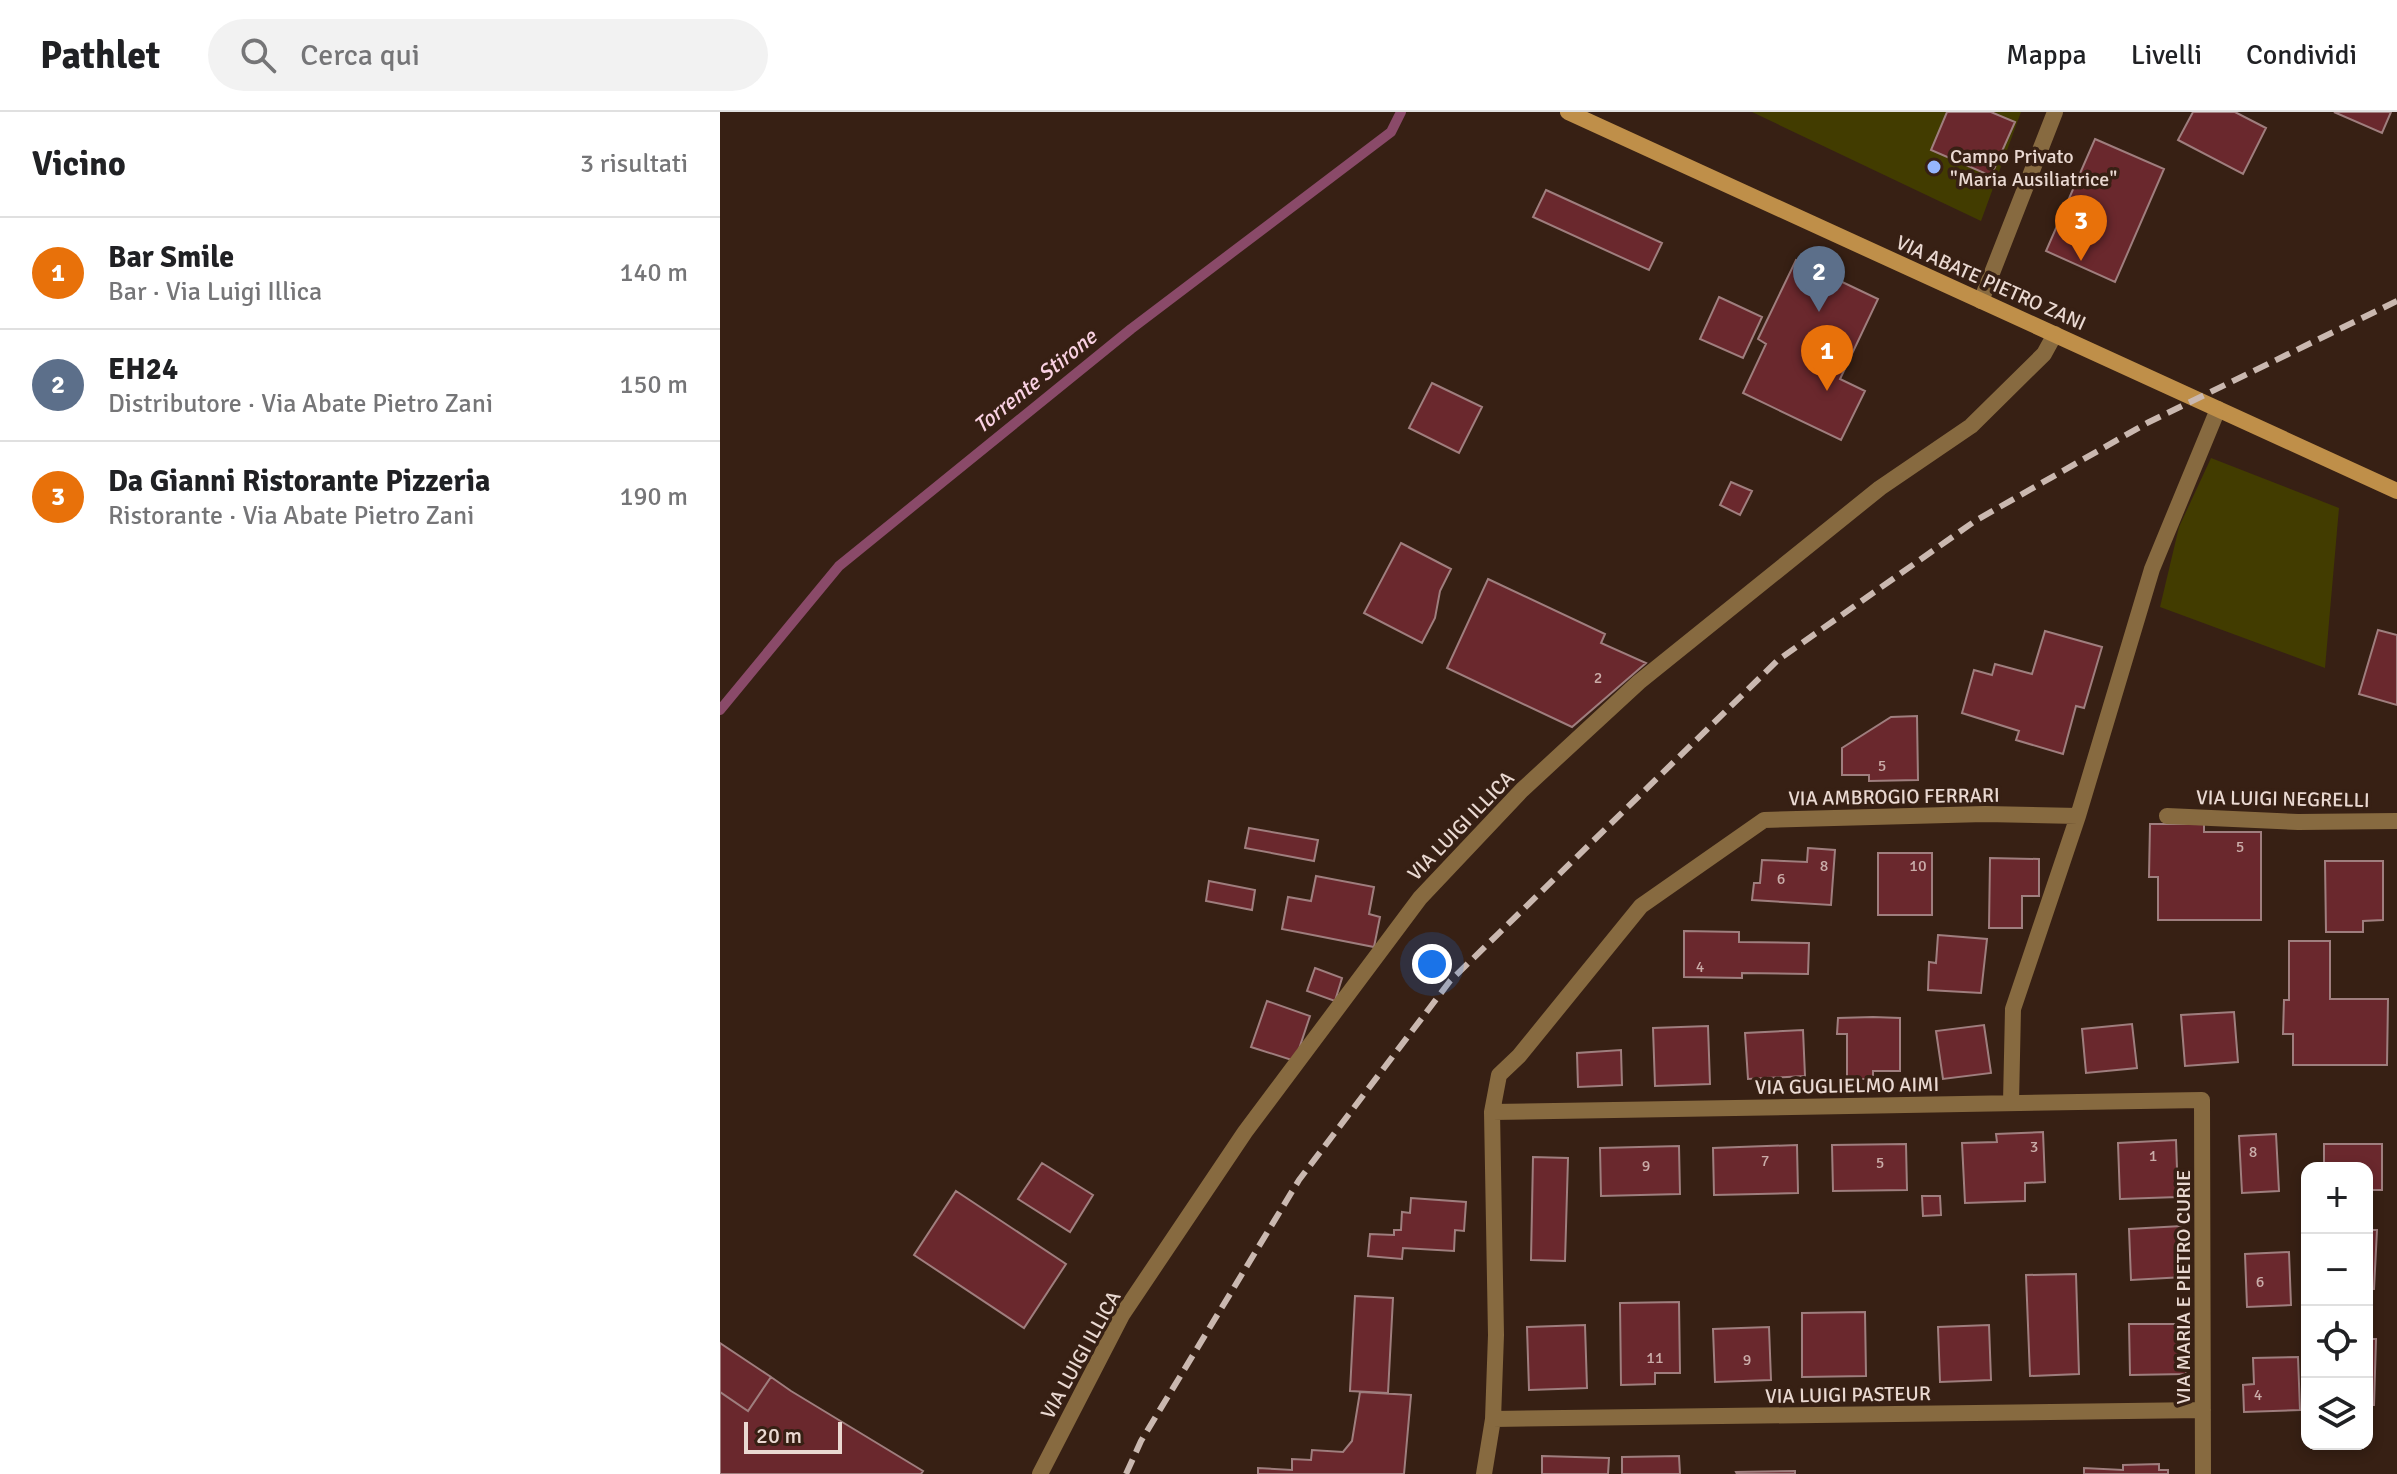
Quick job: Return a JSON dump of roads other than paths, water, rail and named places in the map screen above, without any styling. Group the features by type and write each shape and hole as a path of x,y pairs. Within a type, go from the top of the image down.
{"main road":[{"name":"VIA ABATE PIETRO ZANI","path":"1568,112 2397,491"}],"street":[{"path":"1981,301 2055,112"},
{"name":"VIA LUIGI ILLICA","path":"1040,1474 1122,1315 1245,1132 1420,898 1522,790 1639,682 1770,580 1880,488 1971,426 2044,354 2055,334"},
{"path":"2011,1103 2013,1009 2078,816 2152,569 2218,409"},
{"name":"VIA AMBROGIO FERRARI","path":"1484,1474 1493,1419 1496,1335 1492,1112 1499,1075 1519,1056 1641,906 1764,820 1985,814 2078,816"},
{"name":"VIA LUIGI NEGRELLI","path":"2167,816 2298,822 2397,821"},
{"name":"VIA GUGLIELMO AIMI","path":"1492,1112 2202,1100"},
{"name":"VIA MARIA E PIETRO CURIE","path":"2202,1100 2203,1474"},
{"name":"VIA LUIGI PASTEUR","path":"1493,1419 2203,1410"}],"waterway":[{"name":"Torrente Stirone","path":"720,710 839,566 1131,329 1391,132 1401,112"}],"railway":[{"path":"1126,1474 1141,1441 1299,1180 1450,981 1778,660 1975,521 2147,423 2397,301"}],"place":[{"name":"Campo Privato \"Maria Ausiliatrice\"","path":"1934,167"},
{"name":"Da Gianni Ristorante Pizzeria","path":"2081,261"},
{"name":"EH24","path":"1819,312"},
{"name":"Bar Smile","path":"1827,391"}]}
